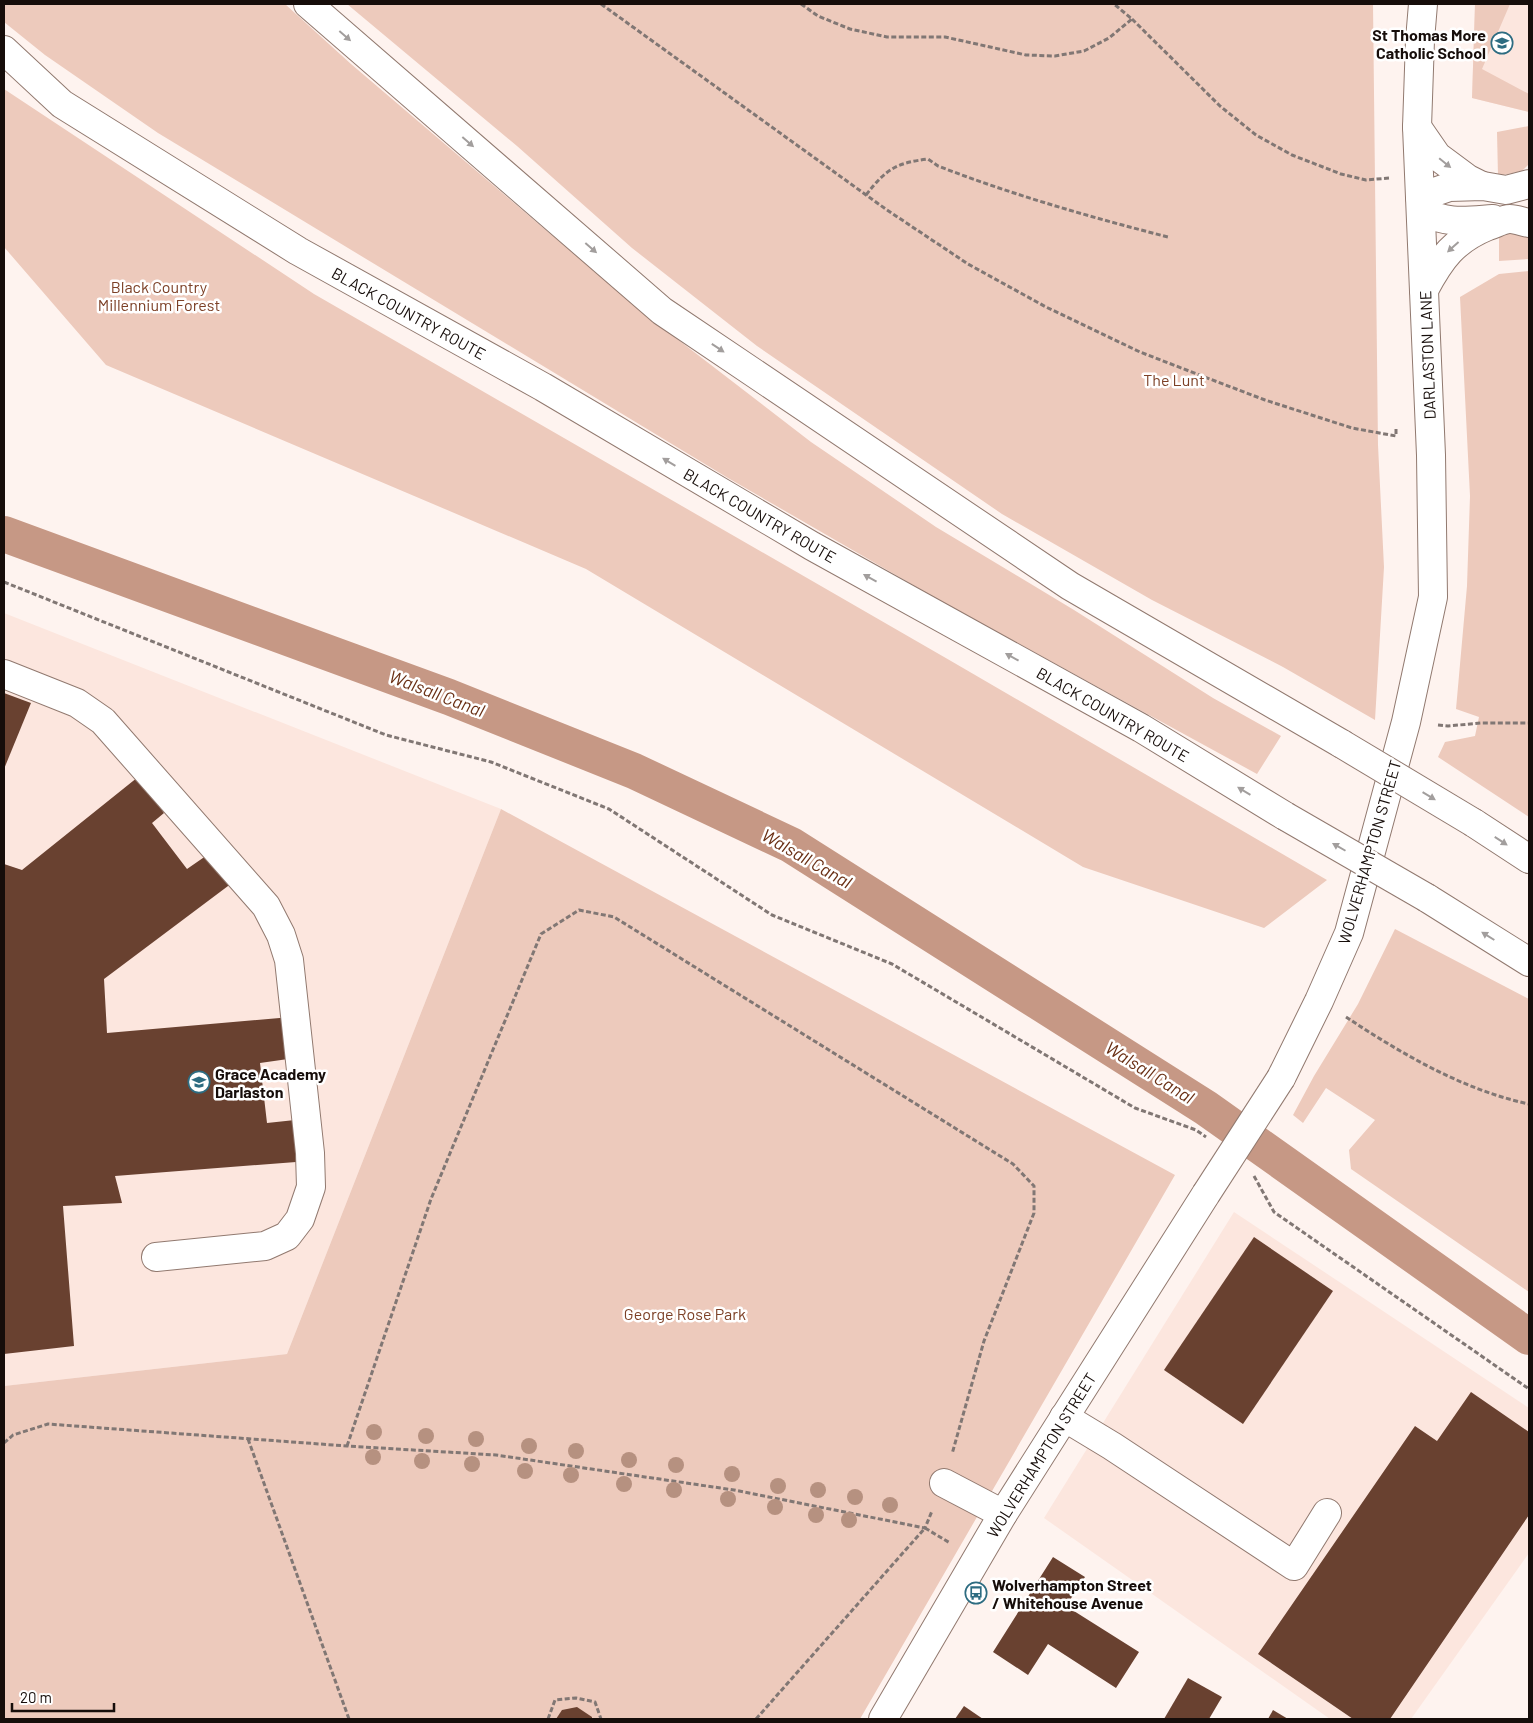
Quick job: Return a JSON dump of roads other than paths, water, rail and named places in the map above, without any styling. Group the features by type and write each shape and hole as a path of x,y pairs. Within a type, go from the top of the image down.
{"main road":[{"path":"308,4 662,311 1070,586 1342,744 1474,823 1529,859"},
{"name":"DARLASTON LANE","path":"1408,713 1433,597 1431,455 1417,127 1423,4"},
{"name":"BLACK COUNTRY ROUTE","path":"4,50 62,104 298,251 543,387 812,546 1141,728 1285,816 1427,898 1529,962"},
{"path":"1417,127 1437,156 1468,179 1512,190"},
{"path":"1512,190 1449,186 1420,204 1448,221 1520,221"},
{"path":"1424,290 1441,261 1450,249 1462,239 1479,230 1520,221"},
{"path":"4,674 77,703 103,721 266,906 281,935 289,960 310,1153 311,1187 300,1219 287,1236 265,1246 156,1257"},
{"name":"WOLVERHAMPTON STREET","path":"883,1719 1002,1514 1281,1078 1319,1001 1349,933 1408,713"},
{"path":"1064,1417 1112,1446 1294,1566 1327,1513"},
{"path":"944,1483 1002,1514"}],"waterway":[{"name":"Walsall Canal","path":"4,534 449,697 634,771 791,845 1206,1108 1529,1337"}],"place":[{"name":"St Thomas More Catholic School","path":"1502,43"},
{"name":"Grace Academy Darlaston","path":"199,1082"},
{"name":"Wolverhampton Street / Whitehouse Avenue","path":"976,1593"}],"park label":[{"name":"Black Country Millennium Forest","path":"159,295"},
{"name":"The Lunt","path":"1174,379"},
{"name":"George Rose Park","path":"685,1313"}]}
